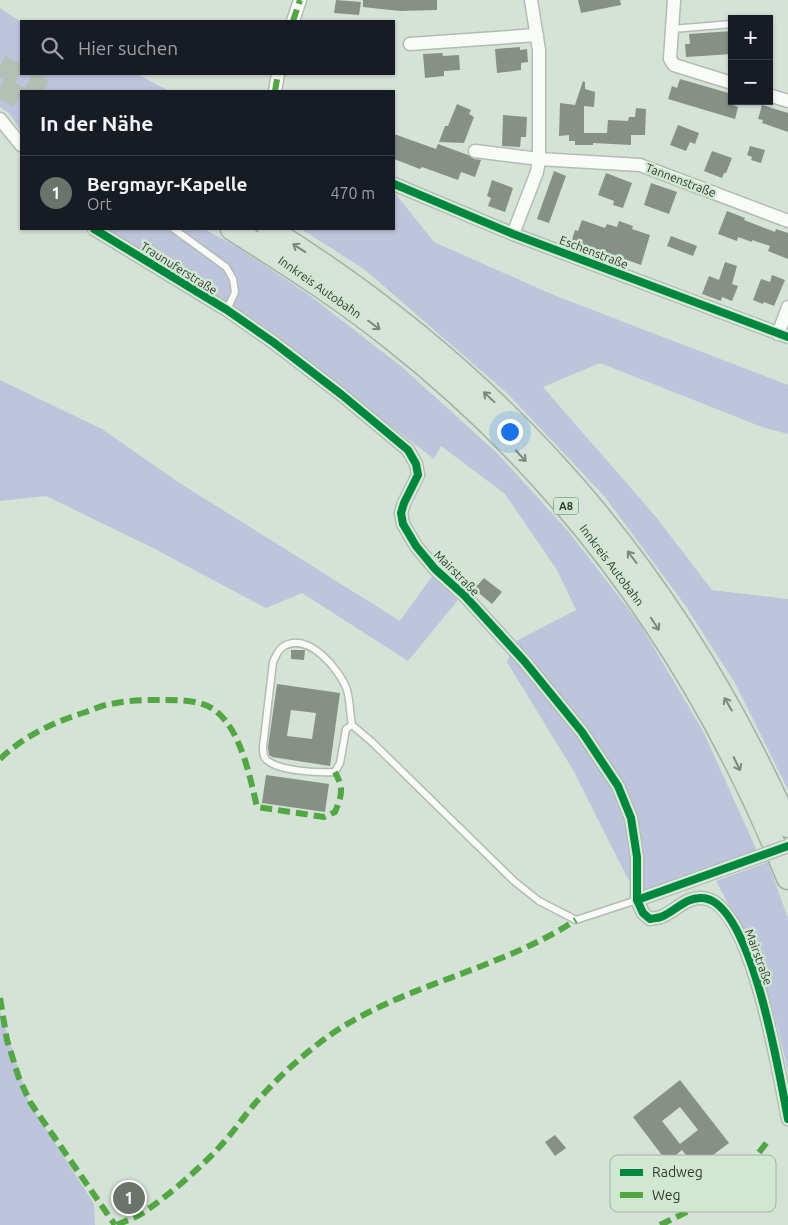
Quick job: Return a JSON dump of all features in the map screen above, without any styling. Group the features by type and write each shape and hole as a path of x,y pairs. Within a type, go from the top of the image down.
{"highway":[{"name":"Innkreis Autobahn","path":"234,230 308,278 391,338 437,376 506,440 592,537 635,595 699,692 748,785 788,878"},
{"name":"Innkreis Autobahn","path":"271,230 328,267 418,335 492,400 575,487 632,556 694,647 727,702 788,826"}],"street":[{"path":"293,20 300,0"},
{"path":"513,234 537,172 539,158 539,50 531,0"},
{"path":"674,0 670,59 674,65 728,83"},
{"path":"410,44 537,35"},
{"path":"275,90 278,75"},
{"path":"773,96 788,101"},
{"path":"0,119 20,144"},
{"name":"Tannenstraße","path":"475,151 539,158 640,165 788,221"},
{"name":"Eschenstraße","path":"395,184 513,234 783,336 788,307"},
{"name":"Traunuferstraße","path":"96,230 227,310"},
{"name":"Mairstraße","path":"227,310 296,359 408,450 416,464 418,475 404,503 401,513 403,524 416,546 435,568 465,596 525,662 582,732 618,786 631,818 637,857 637,900 643,913 650,919 664,916 681,904 704,897 713,901 738,931 754,970 766,1015 788,1120"},
{"path":"637,900 788,846"}],"lane":[{"path":"672,29 728,24"},
{"path":"175,230 226,267 233,279 235,292 227,310"},
{"path":"352,725 346,729 340,764 335,772 279,767 267,761 262,747 273,662 279,650 285,645 300,644 316,649 338,672 347,691 352,725 372,742 514,881 539,901 576,920 637,900"}],"shaded area":[{"path":"0,8 20,21 20,75 139,75 167,90 20,90 20,130 9,113 0,107"},
{"path":"395,193 434,242 556,296 788,385 788,434 762,427 600,363 543,387 656,517 712,590 788,599 788,790 735,683 685,605 605,497 507,393 364,269 303,230 395,230"},
{"path":"105,230 206,230 237,247 309,295 402,367 497,453 568,531 640,624 704,733 757,851 636,895 573,770 507,662 516,641 576,610 557,570 505,494 441,446 434,459 258,324"},
{"path":"0,380 102,429 178,482 400,621 433,575 458,600 408,661 302,593 266,608 153,548 46,496 0,501"},
{"path":"768,862 788,918 788,1074 776,1022 759,971 743,932 716,881"},
{"path":"0,1011 29,1102 94,1204 95,1225 0,1225"}],"building":[{"path":"336,0 361,2 359,15 334,13"},
{"path":"363,0 437,0 437,10 400,11 363,7"},
{"path":"578,0 620,0 621,5 581,13"},
{"path":"728,31 728,54 686,57 685,44 690,44 689,34"},
{"path":"520,47 520,50 527,49 528,62 521,63 521,70 497,73 495,49"},
{"path":"442,53 443,56 459,55 460,70 444,71 444,76 425,78 423,54"},
{"path":"680,79 728,93 728,105 738,107 735,119 668,99 672,86 677,88"},
{"path":"583,81 585,82 585,89 595,92 594,107 584,106 584,133 607,133 608,120 628,121 629,117 635,117 636,108 646,109 645,135 631,135 631,145 593,143 593,145 575,145 575,141 569,141 569,135 559,136 560,103 575,105"},
{"path":"457,104 471,110 469,114 474,117 464,143 439,142 445,126 448,126"},
{"path":"762,105 788,113 788,132 762,123 763,120 758,119"},
{"path":"503,115 527,117 526,137 521,137 520,147 502,146"},
{"path":"678,125 699,133 695,144 690,142 686,151 670,145"},
{"path":"395,134 436,149 438,144 474,159 481,160 475,177 461,172 458,180 422,167 420,169 395,159"},
{"path":"750,146 765,150 761,163 751,160 752,157 747,155"},
{"path":"712,151 732,158 722,178 704,171"},
{"path":"554,171 566,176 549,223 537,219"},
{"path":"606,173 632,183 623,208 613,205 614,201 598,195"},
{"path":"492,180 513,188 505,212 488,206 491,198 487,196"},
{"path":"651,183 677,192 669,214 644,205"},
{"path":"727,211 775,232 776,229 788,233 788,259 768,251 770,246 738,237 737,241 718,234"},
{"path":"582,220 605,228 607,224 617,227 619,221 633,226 632,229 650,235 641,265 600,250 600,253 571,243 575,230 578,231"},
{"path":"671,236 697,246 693,256 667,246"},
{"path":"725,262 737,266 732,284 738,286 732,301 722,297 721,301 702,294 709,276 719,280"},
{"path":"772,275 785,280 774,306 753,300 761,279 770,282"},
{"path":"484,578 502,592 492,604 474,589"},
{"path":"291,650 305,650 304,660 291,659"},
{"path":"277,684 340,693 330,766 272,757 269,755 268,747","holes":["291,710 316,713 312,739 287,736"]},
{"path":"266,775 329,784 325,812 262,803"},
{"path":"680,1080 729,1143 713,1155 686,1155 682,1150 676,1155 662,1155 633,1117","holes":["680,1107 698,1130 680,1144 662,1121"]},
{"path":"555,1135 566,1148 555,1156 545,1142"}],"tunnel":[{"path":"0,65 42,90"},
{"path":"0,86 20,98"}],"marked path":[{"path":"293,20 300,0"},
{"path":"275,90 278,75"},
{"path":"0,759 19,743 40,731 62,720 102,706 131,701 177,700 191,701 210,707 225,720 232,730 243,755 257,807 324,817 335,812 340,796 340,783 335,772"},
{"path":"117,1225 138,1216 196,1171 216,1151 279,1078 330,1035 359,1017 420,989 516,952 576,920"},
{"path":"0,998 7,1040 19,1078 30,1102 115,1225"},
{"path":"757,1155 767,1142"},
{"path":"660,1225 687,1212"}],"cycle path":[{"path":"395,184 513,234 788,337"},
{"path":"96,230 227,310 273,342 342,395 408,450 416,464 418,475 404,503 401,513 403,524 416,546 435,569 465,596 525,662 582,732 618,786 631,818 637,857 637,900 643,913 650,919 660,917 687,901 702,898 720,906 735,928 749,958 761,994 788,1119"},
{"path":"637,900 788,846"}],"place":[{"name":"Bergmayr-Kapelle","path":"129,1198"}]}
